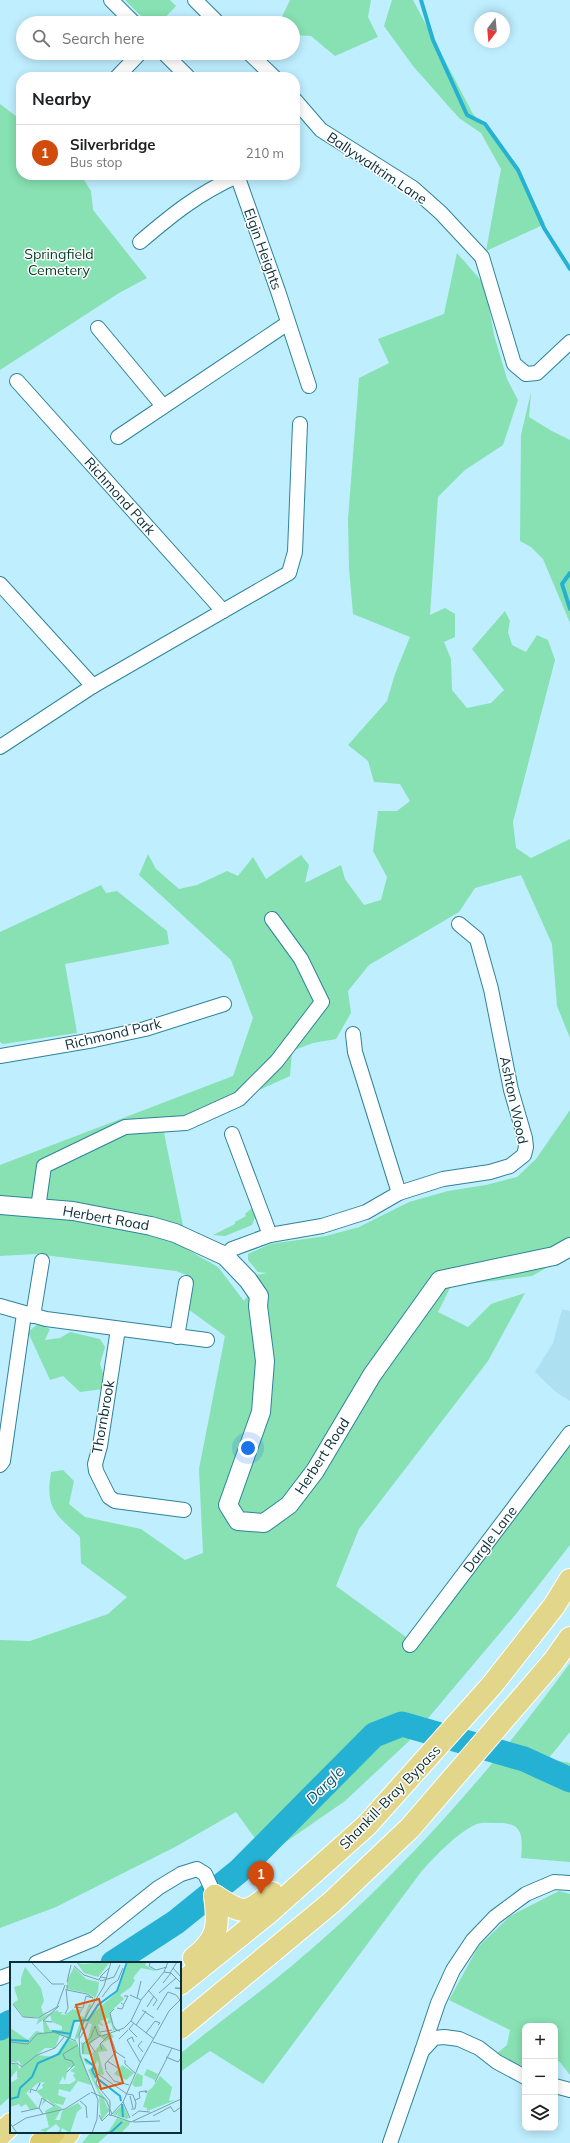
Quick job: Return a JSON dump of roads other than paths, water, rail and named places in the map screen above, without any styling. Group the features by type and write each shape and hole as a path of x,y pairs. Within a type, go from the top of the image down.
{"highway":[{"name":"Shankill-Bray Bypass","path":"181,1983 267,1914 367,1825 492,1685 554,1606 570,1580"},
{"path":"181,2027 332,1902 410,1828 553,1662 570,1638"},
{"path":"212,1888 236,1908 248,1910 255,1908 339,1834 382,1792 407,1781"},
{"path":"181,1968 204,1950 215,1936 217,1913 212,1888"},
{"path":"41,2143 53,2133"},
{"path":"59,2143 68,2133"}],"street":[{"path":"111,0 127,16"},
{"path":"195,0 211,16"},
{"path":"122,72 133,60"},
{"path":"171,60 183,72"},
{"path":"256,60 269,72"},
{"name":"Ballywaltrim Lane","path":"300,106 322,130 412,188 441,213 482,257 514,364 526,374 537,373 570,342"},
{"name":"Elgin Heights","path":"140,242 182,207 209,189 228,180"},
{"name":"Elgin Heights","path":"238,180 309,386"},
{"path":"118,437 288,323"},
{"path":"98,328 163,406"},
{"name":"Richmond Park","path":"16,381 223,611"},
{"path":"0,747 93,686 289,573 295,552 300,424"},
{"path":"0,584 93,686"},
{"path":"38,1208 44,1166 125,1127 186,1123 239,1099 277,1061 322,1002 301,959 272,919"},
{"name":"Ashton Wood","path":"225,1256 232,1249 270,1235 322,1226 366,1212 399,1193 443,1179 490,1172 510,1166 524,1155 526,1147 522,1126 511,1091 491,989 477,939 459,924"},
{"name":"Richmond Park","path":"0,1056 94,1040 145,1028 224,1004"},
{"path":"353,1034 355,1052 399,1193"},
{"path":"232,1134 270,1235"},
{"name":"Herbert Road","path":"0,1205 73,1211 151,1226 175,1233 225,1256 248,1280 259,1296 258,1306 265,1360 261,1412 228,1505 238,1521 264,1523 289,1505 315,1471 372,1375 440,1280 554,1256 570,1247"},
{"path":"0,1465 3,1461 29,1315 42,1261"},
{"path":"177,1337 186,1282"},
{"path":"0,1306 29,1315 118,1329 207,1340"},
{"name":"Thornbrook","path":"118,1329 100,1446 96,1456 96,1471 109,1497 115,1501 184,1510"},
{"name":"Dargle Lane","path":"410,1645 570,1433"},
{"path":"38,1962 94,1939 158,1888 182,1874 197,1869 206,1874 212,1888"},
{"path":"390,2143 438,2003 453,1970 473,1940 495,1917 526,1894 554,1882 570,1883"},
{"path":"0,1978 10,1974"},
{"path":"422,2051 434,2038 444,2036 459,2039 479,2048 496,2062 522,2075"},
{"path":"558,2087 570,2090"}],"waterway":[{"path":"421,0 433,40 467,115 485,124 518,170 544,228 570,269"},
{"path":"570,573 562,584 570,609"},
{"name":"Dargle","path":"115,1962 176,1922 239,1871 374,1735 402,1724 524,1759 570,1780"},
{"name":"Dargle","path":"0,2028 10,2023"}],"place":[{"name":"Silverbridge","path":"261,1894"}],"park label":[{"name":"Springfield Cemetery","path":"59,262"}]}
